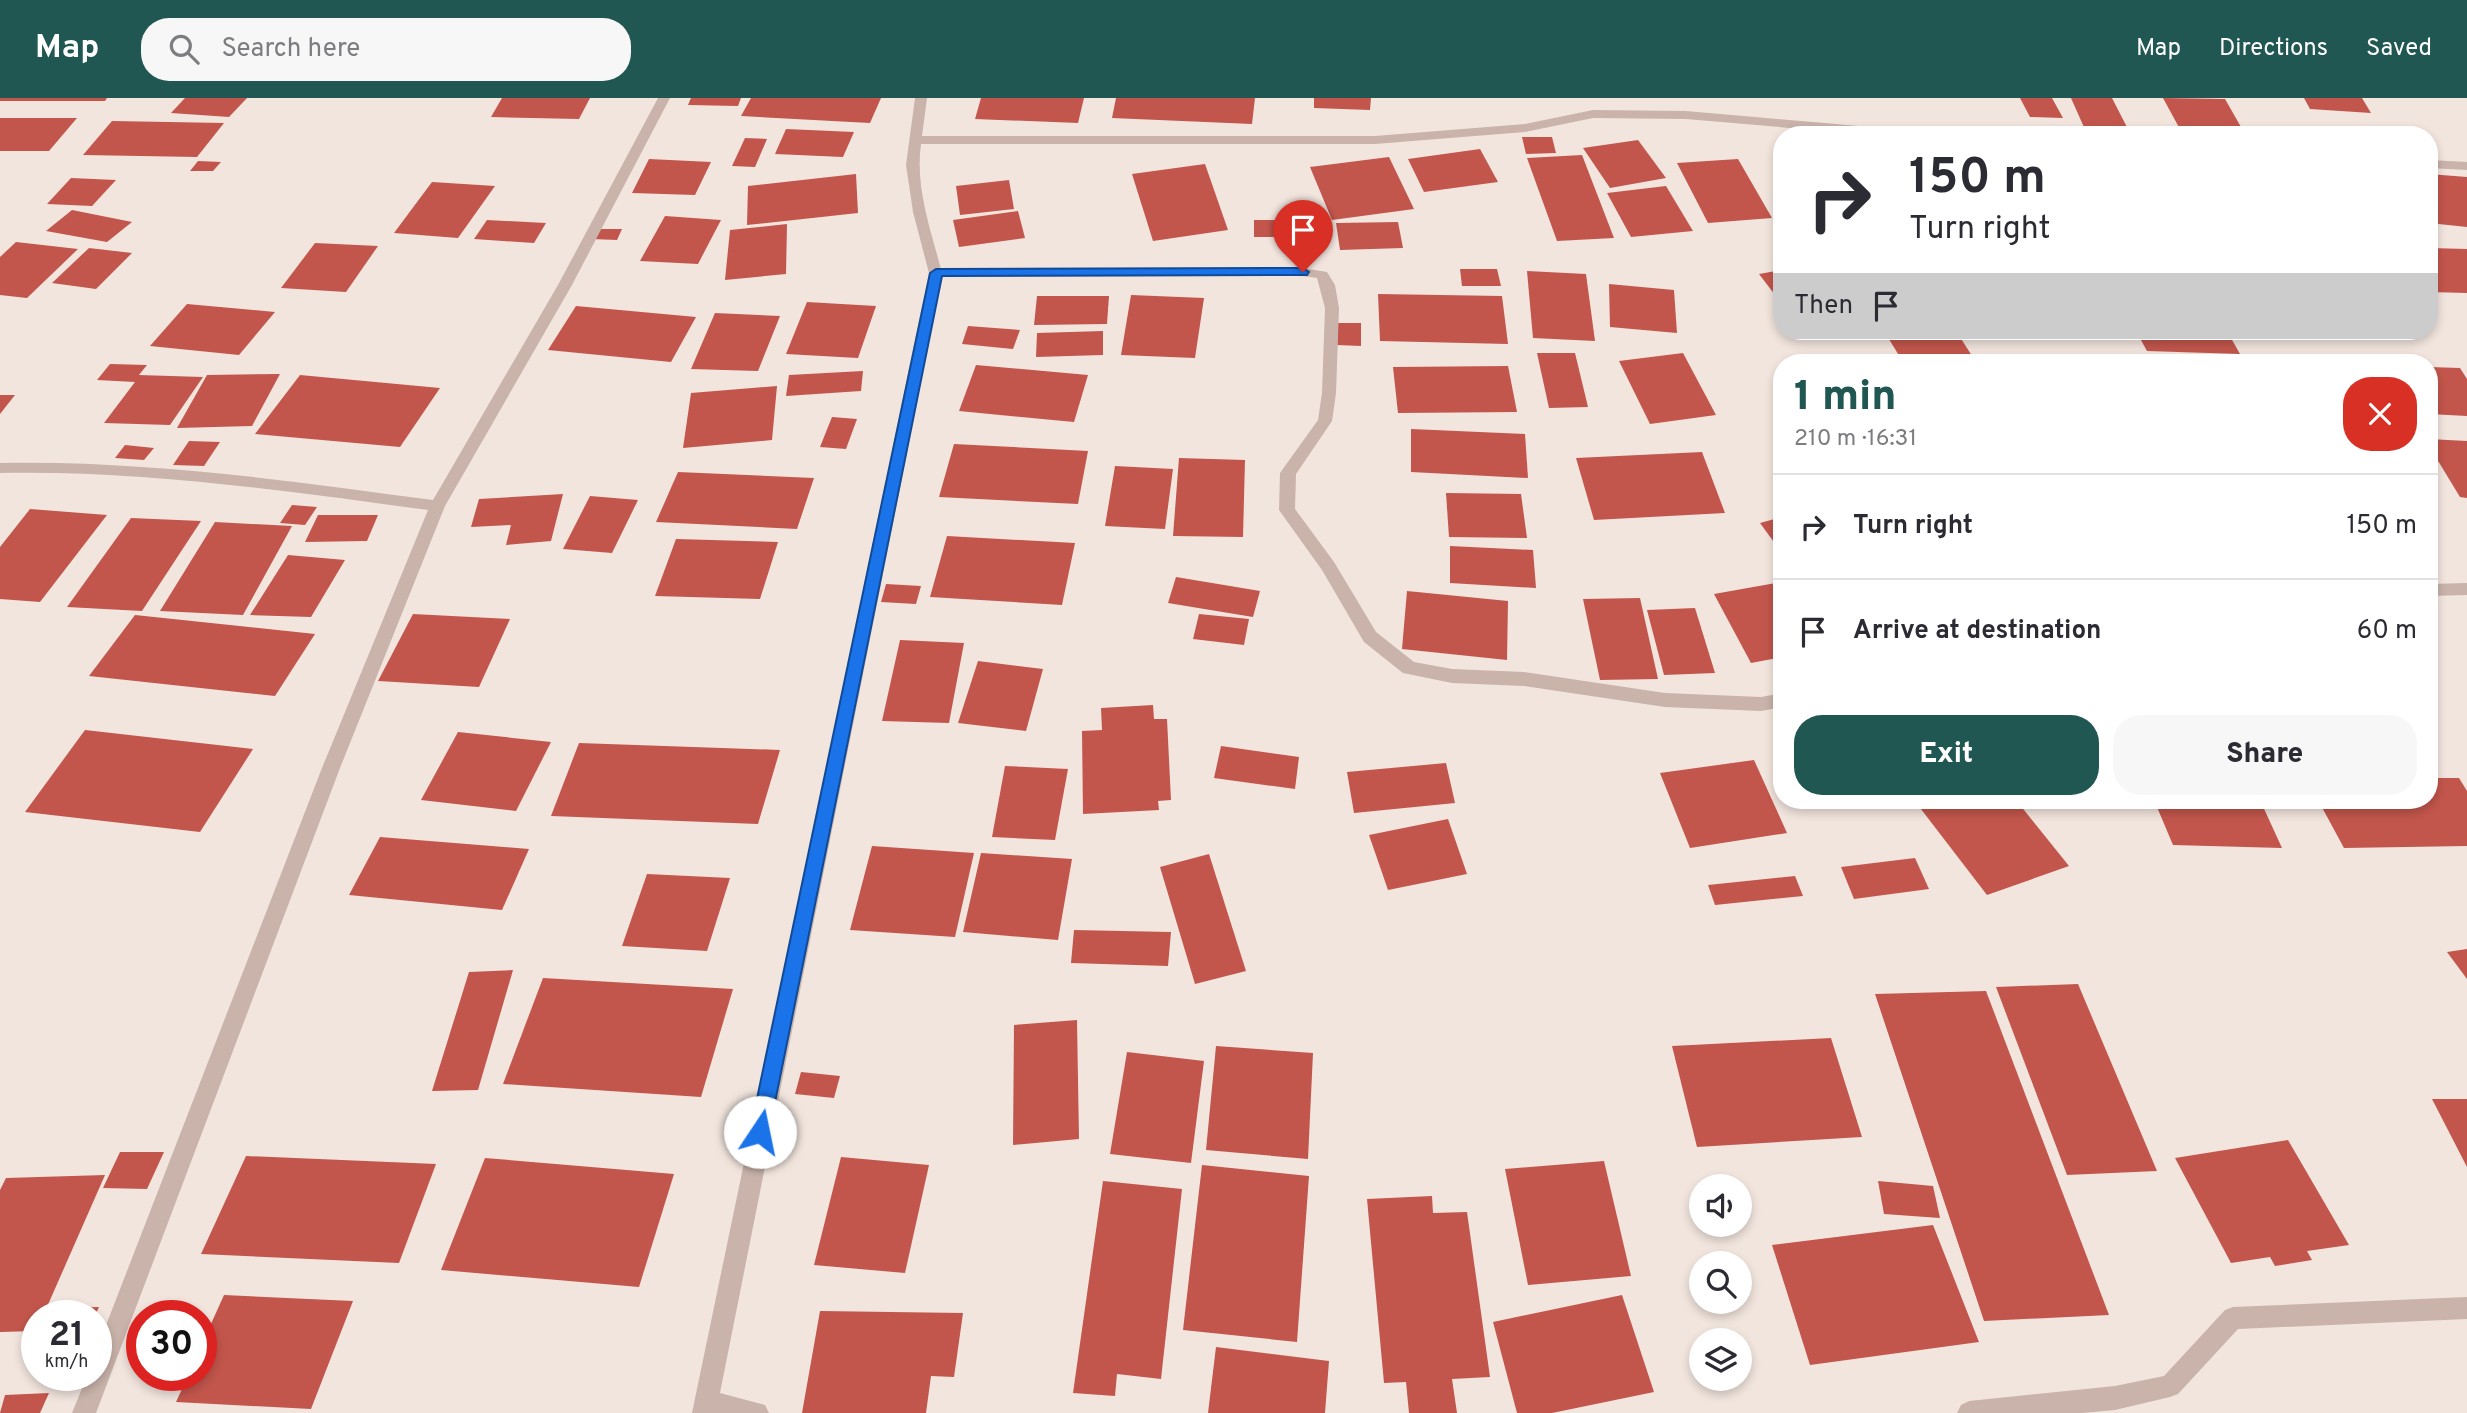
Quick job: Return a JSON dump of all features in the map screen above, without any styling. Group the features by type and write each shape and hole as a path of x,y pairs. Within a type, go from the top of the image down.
{"street":[{"path":"83,1413 326,781 436,506 565,285 664,98"},
{"path":"757,1413 705,1407 936,273 919,212 912,165 921,98"},
{"path":"915,140 1375,140 1525,128 1593,114 1686,115 1812,126"},
{"path":"2438,164 2467,166"},
{"path":"936,273 1303,272 1322,275 1328,285 1332,308 1329,393 1325,421 1288,472 1287,510 1328,566 1370,637 1409,668 1452,676 1524,679 1665,700 1761,704 1773,702"},
{"path":"0,468 49,467 276,484 436,506"},
{"path":"2438,590 2467,589"},
{"path":"1969,1413 2115,1398 2170,1385 2232,1318 2467,1308"}],"building":[{"path":"0,98 107,98 105,101 0,101"},
{"path":"185,98 247,98 229,117 171,113"},
{"path":"502,98 590,98 579,119 491,117"},
{"path":"691,98 741,98 738,106 688,105"},
{"path":"751,98 881,98 870,123 741,116"},
{"path":"981,98 1084,98 1078,123 975,119"},
{"path":"1116,98 1255,98 1252,124 1112,118"},
{"path":"1314,98 1371,98 1370,110 1314,108"},
{"path":"2020,98 2052,98 2063,118 2030,117"},
{"path":"2071,98 2112,98 2126,126 2083,126"},
{"path":"2163,98 2225,99 2240,126 2178,126"},
{"path":"2304,98 2362,98 2371,113 2310,109"},
{"path":"0,118 77,118 49,151 0,151"},
{"path":"112,121 224,123 197,157 83,155"},
{"path":"786,129 854,132 843,157 775,154"},
{"path":"1522,137 1552,137 1556,153 1526,154"},
{"path":"745,138 767,139 755,167 732,166"},
{"path":"1638,140 1666,178 1610,188 1583,148"},
{"path":"1480,149 1498,182 1424,192 1408,159"},
{"path":"1582,155 1614,238 1557,241 1527,158"},
{"path":"1389,157 1414,209 1332,220 1310,167"},
{"path":"649,159 711,162 695,195 632,193"},
{"path":"1738,159 1772,218 1708,223 1677,163"},
{"path":"198,161 221,162 213,171 190,171"},
{"path":"1205,164 1228,230 1153,241 1132,174"},
{"path":"856,174 858,213 747,225 748,186"},
{"path":"2438,175 2467,177 2467,227 2438,224"},
{"path":"71,178 116,180 92,206 47,204"},
{"path":"1009,180 1014,209 960,215 956,186"},
{"path":"432,182 495,186 458,238 394,233"},
{"path":"1666,186 1693,231 1631,237 1607,193"},
{"path":"72,210 132,222 107,242 46,231"},
{"path":"1018,211 1025,238 959,247 953,220"},
{"path":"665,216 721,220 698,264 640,261"},
{"path":"487,220 546,223 534,243 474,239"},
{"path":"1254,220 1297,220 1297,237 1254,237"},
{"path":"1398,222 1403,248 1340,250 1336,223"},
{"path":"787,224 786,274 725,280 730,230"},
{"path":"597,229 622,229 617,240 592,239"},
{"path":"16,242 78,249 27,298 0,295 0,257"},
{"path":"315,243 378,246 346,292 281,288"},
{"path":"89,248 132,253 96,289 52,283"},
{"path":"2438,248 2467,249 2467,293 2438,292"},
{"path":"1460,269 1497,269 1501,286 1462,286"},
{"path":"1527,271 1586,274 1595,341 1533,338"},
{"path":"1773,272 1773,292 1759,274"},
{"path":"1609,284 1674,290 1677,333 1610,327"},
{"path":"1378,294 1502,296 1508,344 1380,341"},
{"path":"1131,295 1204,298 1195,358 1121,355"},
{"path":"1037,296 1109,296 1107,324 1034,325"},
{"path":"807,302 876,306 858,358 786,354"},
{"path":"187,304 275,312 239,355 150,346"},
{"path":"576,306 696,317 671,362 548,350"},
{"path":"715,313 780,316 758,371 691,369"},
{"path":"1338,323 1361,323 1361,346 1337,345"},
{"path":"968,326 1020,330 1013,349 962,344"},
{"path":"1103,331 1103,355 1036,357 1037,333"},
{"path":"1890,340 1962,340 1971,354 1898,354"},
{"path":"2141,340 2232,340 2240,354 2147,351"},
{"path":"1537,353 1575,353 1588,407 1549,408"},
{"path":"1683,353 1716,415 1650,424 1619,361"},
{"path":"110,364 147,365 139,375 203,377 170,425 104,423 135,382 97,380"},
{"path":"976,365 1088,375 1074,422 959,411"},
{"path":"1508,366 1517,412 1398,413 1393,367"},
{"path":"2438,367 2460,368 2467,379 2467,416 2438,414"},
{"path":"863,371 861,391 786,396 789,375"},
{"path":"280,374 252,426 177,428 207,375"},
{"path":"300,375 440,388 400,447 255,434"},
{"path":"777,386 772,440 683,448 691,393"},
{"path":"0,395 15,395 0,414"},
{"path":"832,417 857,419 846,449 820,447"},
{"path":"1411,429 1525,434 1528,478 1411,472"},
{"path":"2438,439 2467,441 2467,498 2460,497 2438,461"},
{"path":"189,441 220,442 204,466 173,465"},
{"path":"954,444 1088,451 1078,504 939,497"},
{"path":"125,445 154,448 144,460 115,458"},
{"path":"1702,452 1725,513 1594,520 1576,458"},
{"path":"1179,458 1245,460 1243,537 1173,536"},
{"path":"1115,466 1173,469 1165,529 1105,526"},
{"path":"678,472 814,478 797,529 656,522"},
{"path":"1446,493 1521,494 1527,538 1449,537"},
{"path":"563,494 551,541 506,545 511,525 471,527 479,499"},
{"path":"590,496 638,500 612,553 563,549"},
{"path":"292,505 317,507 305,525 280,523"},
{"path":"30,509 107,515 40,602 0,599 0,547"},
{"path":"318,515 378,515 367,541 305,542"},
{"path":"131,518 201,521 142,611 67,607"},
{"path":"1773,519 1773,541 1760,523"},
{"path":"215,522 292,526 243,615 160,611"},
{"path":"947,536 1075,543 1062,605 930,597"},
{"path":"676,539 778,542 760,599 655,596"},
{"path":"1450,546 1533,550 1536,588 1450,583"},
{"path":"288,555 345,560 311,617 250,615"},
{"path":"1176,577 1260,591 1253,617 1168,603"},
{"path":"886,584 921,586 916,604 881,602"},
{"path":"1773,584 1773,659 1751,663 1714,594"},
{"path":"1407,591 1508,601 1507,660 1402,649"},
{"path":"1640,598 1658,679 1600,680 1583,599"},
{"path":"1695,608 1715,673 1664,675 1647,610"},
{"path":"413,614 510,619 479,687 378,681"},
{"path":"1199,614 1249,619 1244,645 1193,639"},
{"path":"135,615 315,634 275,696 89,676"},
{"path":"900,640 964,643 949,723 882,721"},
{"path":"978,661 1043,669 1026,731 958,723"},
{"path":"1153,705 1154,719 1167,719 1171,800 1158,801 1159,810 1083,814 1082,731 1102,730 1101,708"},
{"path":"85,730 253,749 200,832 25,812"},
{"path":"458,732 551,742 516,811 421,800"},
{"path":"579,743 780,750 758,824 551,816"},
{"path":"1221,746 1299,757 1295,789 1214,778"},
{"path":"1754,760 1773,802 1773,809 1776,809 1787,833 1690,848 1660,773"},
{"path":"1446,763 1455,803 1354,813 1347,772"},
{"path":"1005,766 1068,769 1055,840 992,837"},
{"path":"2438,778 2459,778 2467,791 2467,846 2344,848 2323,809 2438,809"},
{"path":"1921,809 2023,809 2069,866 1987,895"},
{"path":"2158,809 2264,809 2282,848 2173,845"},
{"path":"1448,819 1467,874 1388,890 1369,835"},
{"path":"380,837 529,849 502,910 349,895"},
{"path":"872,846 974,853 955,937 850,930"},
{"path":"981,853 1072,859 1058,940 963,932"},
{"path":"1209,854 1246,971 1195,984 1160,867"},
{"path":"1915,858 1929,889 1854,899 1841,867"},
{"path":"647,874 730,878 707,951 622,946"},
{"path":"1795,876 1803,896 1715,905 1708,885"},
{"path":"1074,930 1171,932 1168,966 1071,963"},
{"path":"2467,949 2467,979 2447,952"},
{"path":"513,970 478,1090 432,1091 469,972"},
{"path":"543,978 733,989 701,1097 503,1084"},
{"path":"2078,984 2157,1171 2067,1175 1996,987"},
{"path":"1986,991 2109,1315 1984,1321 1875,994"},
{"path":"1077,1020 1079,1139 1013,1145 1014,1025"},
{"path":"1831,1038 1862,1137 1697,1147 1672,1046"},
{"path":"1216,1046 1313,1053 1308,1159 1206,1150"},
{"path":"1127,1052 1204,1061 1191,1163 1110,1154"},
{"path":"801,1072 840,1076 834,1098 795,1094"},
{"path":"2432,1099 2467,1099 2467,1167"},
{"path":"2288,1140 2349,1245 2307,1251 2312,1260 2275,1266 2270,1257 2231,1263 2175,1158"},
{"path":"120,1152 164,1152 147,1189 103,1188"},
{"path":"246,1156 436,1164 399,1263 201,1254"},
{"path":"841,1157 929,1165 905,1273 814,1265"},
{"path":"485,1158 674,1174 639,1287 441,1270"},
{"path":"1604,1161 1631,1276 1528,1285 1505,1169"},
{"path":"1202,1165 1309,1176 1297,1342 1183,1330"},
{"path":"105,1175 50,1300 21,1300 21,1331 0,1332 0,1190 6,1178"},
{"path":"1103,1181 1182,1189 1161,1379 1117,1374 1115,1396 1073,1393"},
{"path":"1878,1181 1933,1186 1940,1218 1884,1214"},
{"path":"1432,1196 1433,1213 1467,1212 1490,1377 1452,1379 1457,1413 1409,1413 1406,1382 1384,1383 1367,1199"},
{"path":"1933,1225 1979,1342 1810,1365 1772,1245"},
{"path":"224,1295 353,1301 311,1409 176,1402 181,1391 217,1391 217,1311"},
{"path":"1622,1295 1654,1392 1552,1413 1517,1413 1493,1322"},
{"path":"820,1311 963,1313 954,1377 931,1376 926,1413 802,1413"},
{"path":"1216,1347 1329,1361 1325,1413 1208,1413"},
{"path":"49,1393 40,1413 0,1413 5,1395"}],"route":[{"path":"760,1132 936,273 1303,272"}]}
